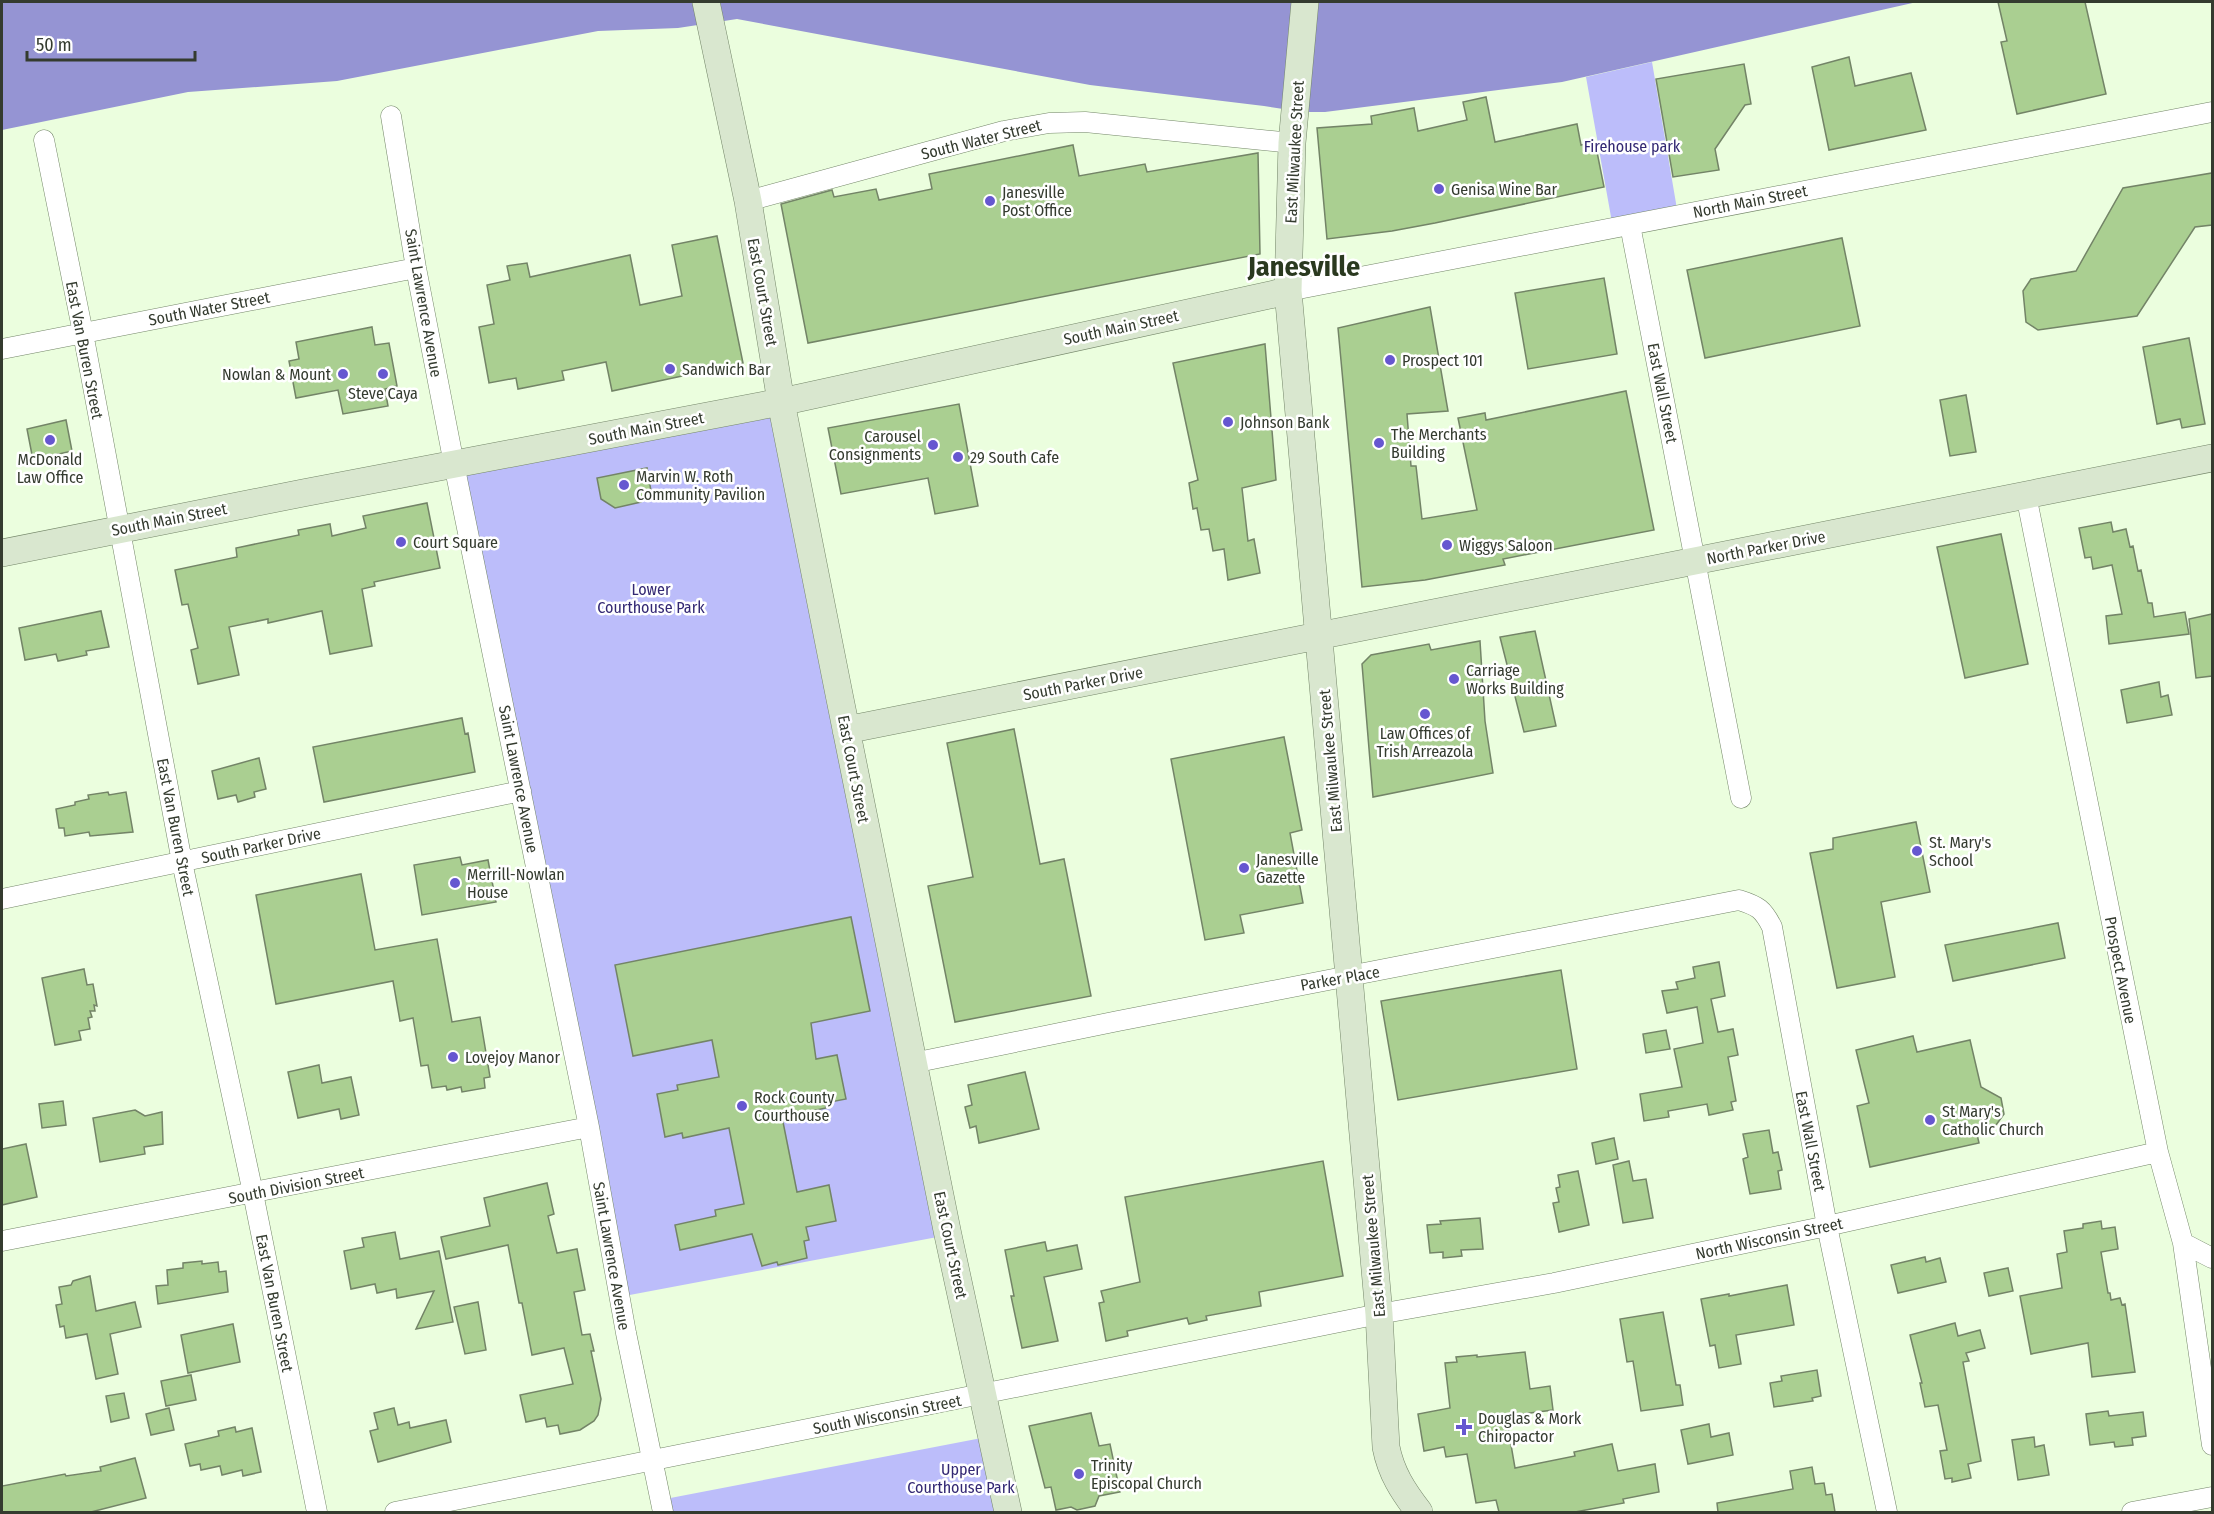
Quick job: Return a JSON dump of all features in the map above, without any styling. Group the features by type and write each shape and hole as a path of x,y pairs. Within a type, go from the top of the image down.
{"main road":[{"name":"East Milwaukee Street","path":"1305,2 1292,143 1288,291 1379,1314 1386,1447 1395,1478 1419,1512"},
{"name":"East Court Street","path":"708,13 748,201 781,402 846,730 948,1235 1008,1512"},
{"name":"South Main Street","path":"2,552 781,402 1288,291"},
{"name":"North Parker Drive","path":"1319,635 2212,459"},
{"name":"South Parker Drive","path":"846,730 1319,635"}],"street":[{"name":"North Main Street","path":"1288,291 2212,112"},
{"name":"Saint Lawrence Avenue","path":"391,116 416,268 454,464 590,1127 626,1333 663,1512"},
{"name":"South Water Street","path":"748,201 994,134 1049,123 1085,122 1292,143"},
{"name":"East Van Buren Street","path":"44,140 83,333 182,862 253,1193 317,1512"},
{"name":"East Wall Street","path":"1630,225 1741,798"},
{"name":"South Water Street","path":"2,349 416,268"},
{"name":"Prospect Avenue","path":"2026,495 2158,1152 2183,1243 2212,1445"},
{"name":"South Parker Drive","path":"2,899 521,790"},
{"name":"Parker Place","path":"913,1063 1349,975 1739,900 1752,904 1764,912"},
{"name":"East Wall Street","path":"1764,912 1772,927 1827,1226 1887,1512"},
{"name":"South Division Street","path":"2,1241 590,1127"},
{"name":"North Wisconsin Street","path":"1379,1314 1554,1283 1827,1226 2158,1152"},
{"path":"2183,1243 2212,1258"},
{"name":"South Wisconsin Street","path":"395,1512 1379,1314"},
{"path":"2132,1512 2212,1497"}],"green space":[{"name":"Firehouse park","path":"1652,62 1678,215 1613,228 1586,77"},
{"name":"Lower Courthouse Park","path":"781,402 948,1235 619,1297 454,464"},
{"name":"Upper Courthouse Park","path":"992,1436 1008,1512 663,1512 660,1500"}],"shaded area":[{"path":"2,2 1917,2 1562,82 1325,112 1303,112 1090,85 737,19 678,28 598,31 337,81 188,92 2,130"}],"building":[{"path":"1998,2 2085,2 2106,94 2017,114 2001,42 2007,41"},
{"path":"1849,57 1855,86 1911,73 1926,130 1829,150 1812,67"},
{"path":"1744,64 1751,104 1745,105 1715,149 1719,170 1673,177 1656,79"},
{"path":"1486,97 1495,142 1577,124 1581,145 1595,142 1604,187 1435,223 1327,239 1317,128 1372,124 1371,116 1414,108 1418,131 1467,120 1463,102"},
{"path":"1073,145 1079,176 1145,164 1147,172 1258,153 1260,254 808,343 781,204 832,190 834,197 876,189 879,200 932,189 929,174"},
{"path":"2212,173 2212,225 2195,227 2137,316 2038,330 2026,322 2023,291 2031,279 2076,271 2123,188"},
{"path":"717,236 743,363 612,391 606,362 562,371 564,380 518,389 516,378 489,383 479,327 494,324 487,285 510,280 507,266 527,263 530,277 630,255 640,305 682,296 672,245"},
{"path":"1842,238 1860,326 1705,358 1687,270"},
{"path":"1604,278 1617,354 1528,369 1515,293"},
{"path":"1430,307 1448,411 1407,414 1411,466 1416,466 1422,519 1477,510 1458,418 1485,413 1486,420 1626,391 1654,530 1503,559 1505,565 1425,580 1362,587 1338,328"},
{"name":"Nowlan & Mount","path":"372,327 375,345 389,343 397,386 385,389 388,406 343,414 338,390 296,398 289,361 299,359 296,342"},
{"path":"2189,338 2205,424 2182,428 2180,419 2157,424 2143,347"},
{"name":"Johnson Bank","path":"1265,344 1276,480 1242,488 1248,541 1254,539 1260,573 1228,580 1224,549 1213,551 1209,529 1201,530 1197,508 1193,509 1189,483 1198,480 1173,363"},
{"path":"1966,395 1976,452 1950,456 1940,400"},
{"path":"959,404 978,506 935,514 928,478 841,494 828,428"},
{"name":"McDonald Law Office","path":"66,420 72,451 33,460 27,429"},
{"name":"Marvin W. Roth Community Pavilion","path":"647,468 651,491 641,502 615,508 601,499 597,478"},
{"path":"427,503 440,568 374,582 375,586 362,589 372,646 330,654 322,611 268,623 268,619 229,627 239,675 198,684 191,650 198,648 188,604 182,605 175,570 237,557 236,548 299,535 298,530 330,524 332,536 366,528 363,516"},
{"path":"2111,522 2113,532 2126,529 2130,547 2133,546 2138,571 2141,570 2148,603 2152,603 2154,617 2185,612 2189,634 2109,644 2106,616 2122,614 2112,565 2093,569 2091,557 2085,558 2079,528"},
{"path":"2001,534 2028,664 1965,678 1937,547"},
{"path":"101,611 109,647 86,651 87,655 58,661 56,654 25,660 19,628"},
{"path":"2212,614 2212,676 2196,678 2189,619"},
{"path":"1535,631 1556,726 1524,732 1500,637"},
{"path":"1480,641 1485,721 1493,773 1373,797 1362,664 1371,655 1429,644 1431,650"},
{"path":"2159,682 2161,697 2168,695 2172,715 2127,723 2121,690"},
{"path":"462,718 465,734 468,733 475,772 324,802 313,747"},
{"path":"1014,729 1040,864 1064,859 1091,996 955,1022 928,886 973,877 947,743"},
{"name":"Janesville Gazette","path":"1284,737 1302,830 1290,833 1303,903 1240,915 1244,933 1205,940 1171,759"},
{"path":"259,758 266,789 254,792 255,797 238,802 236,795 218,799 212,771"},
{"path":"108,792 109,795 126,792 133,832 90,836 89,832 65,836 64,828 59,828 56,809 89,799 88,795"},
{"path":"1916,822 1930,892 1881,902 1895,977 1837,988 1810,853 1833,849 1833,838"},
{"name":"Merrill-Nowlan House","path":"460,857 462,865 488,860 496,902 422,915 414,865"},
{"path":"361,874 375,950 437,939 452,1022 480,1017 490,1077 484,1078 485,1088 462,1092 461,1087 447,1090 446,1086 432,1088 428,1065 421,1066 413,1018 400,1021 393,981 276,1004 256,895"},
{"name":"Rock County Courthouse","path":"851,917 870,1011 811,1023 816,1059 837,1055 846,1099 825,1103 826,1108 782,1117 797,1192 829,1185 836,1221 806,1227 809,1240 804,1241 807,1258 778,1265 777,1262 762,1266 752,1234 680,1250 675,1225 716,1216 715,1210 744,1204 729,1128 683,1138 682,1133 665,1137 657,1094 678,1090 677,1085 719,1077 712,1040 633,1056 615,965"},
{"path":"2058,923 2065,958 1953,981 1945,945"},
{"path":"1719,962 1725,996 1711,999 1718,1032 1733,1029 1738,1055 1728,1057 1736,1101 1731,1102 1733,1110 1709,1115 1707,1104 1668,1111 1669,1117 1644,1121 1640,1094 1682,1087 1674,1049 1703,1043 1697,1007 1667,1013 1662,991 1678,989 1676,982 1695,978 1693,967"},
{"path":"84,969 87,985 93,984 97,1006 94,1005 95,1011 90,1011 92,1017 88,1018 90,1029 79,1031 81,1040 55,1045 42,978"},
{"path":"1561,970 1577,1069 1398,1100 1381,1001"},
{"path":"1666,1030 1670,1049 1646,1053 1643,1034"},
{"path":"1913,1036 1917,1052 1970,1040 1981,1087 2001,1098 2004,1114 1996,1125 1976,1130 1979,1143 1870,1167 1857,1106 1869,1103 1856,1050"},
{"path":"319,1065 322,1083 351,1077 359,1115 341,1119 339,1109 298,1118 288,1072"},
{"path":"1025,1072 1039,1129 979,1143 976,1126 970,1128 965,1107 972,1105 968,1085"},
{"path":"63,1101 66,1125 42,1128 39,1104"},
{"path":"135,1110 145,1116 162,1112 163,1144 144,1147 145,1154 100,1162 93,1118"},
{"path":"1769,1130 1773,1153 1778,1152 1782,1170 1778,1171 1781,1189 1750,1194 1743,1159 1748,1157 1743,1134"},
{"path":"1614,1138 1618,1159 1596,1164 1592,1143"},
{"path":"26,1144 37,1197 2,1205 2,1149"},
{"path":"1323,1161 1343,1276 1259,1292 1261,1306 1206,1316 1207,1320 1189,1324 1187,1318 1127,1331 1128,1336 1106,1341 1099,1303 1104,1302 1101,1291 1140,1282 1125,1197"},
{"path":"1629,1161 1633,1181 1646,1179 1653,1218 1623,1223 1613,1165"},
{"path":"1578,1171 1589,1225 1559,1232 1553,1203 1559,1202 1556,1188 1560,1187 1558,1175"},
{"path":"547,1183 554,1214 548,1216 557,1253 577,1249 585,1290 574,1292 582,1335 590,1334 594,1351 591,1351 601,1399 598,1415 594,1421 580,1430 560,1434 558,1425 547,1427 545,1418 526,1422 520,1395 573,1384 564,1348 532,1355 508,1245 446,1259 441,1237 490,1226 484,1198"},
{"path":"1480,1218 1483,1249 1461,1250 1462,1256 1443,1258 1443,1252 1430,1253 1427,1225 1441,1224 1440,1221"},
{"path":"2101,1221 2102,1229 2115,1227 2118,1249 2101,1252 2111,1300 2120,1298 2122,1305 2125,1304 2135,1372 2092,1377 2088,1343 2031,1354 2020,1296 2062,1288 2057,1254 2067,1252 2064,1231 2083,1228 2083,1224"},
{"path":"395,1232 400,1259 439,1251 453,1322 416,1329 434,1291 397,1298 396,1289 377,1293 375,1284 351,1289 344,1251 364,1247 362,1238"},
{"path":"1045,1242 1047,1251 1077,1245 1082,1269 1044,1277 1058,1341 1022,1348 1011,1296 1014,1296 1005,1250"},
{"path":"1925,1257 1926,1262 1940,1258 1946,1282 1898,1293 1891,1265"},
{"path":"202,1261 202,1264 218,1262 219,1272 226,1271 228,1292 158,1304 156,1286 168,1285 167,1270 183,1268 183,1263"},
{"path":"2008,1268 2013,1291 1989,1296 1984,1273"},
{"path":"90,1276 96,1311 135,1302 141,1327 110,1334 118,1374 96,1379 87,1334 66,1338 64,1326 60,1327 56,1305 62,1304 59,1287 71,1285 73,1281"},
{"path":"1787,1285 1794,1325 1736,1335 1741,1364 1719,1368 1715,1345 1710,1346 1701,1299"},
{"path":"478,1302 486,1350 465,1354 454,1307"},
{"path":"1663,1312 1676,1385 1680,1385 1683,1405 1641,1411 1633,1361 1627,1362 1620,1319"},
{"path":"1955,1323 1958,1336 1980,1330 1985,1348 1966,1353 1969,1361 1963,1362 1981,1461 1968,1464 1971,1478 1952,1482 1952,1478 1945,1479 1940,1451 1947,1450 1938,1405 1925,1407 1920,1383 1922,1383 1910,1335"},
{"path":"233,1324 240,1362 188,1373 181,1335"},
{"path":"1525,1352 1530,1389 1550,1386 1553,1410 1506,1416 1515,1468 1575,1456 1574,1452 1612,1444 1618,1471 1655,1464 1659,1492 1623,1499 1624,1503 1575,1512 1499,1512 1496,1500 1476,1503 1467,1454 1446,1457 1444,1447 1424,1451 1418,1414 1450,1408 1445,1363 1457,1362 1456,1357"},
{"path":"1817,1370 1821,1396 1812,1398 1813,1401 1774,1407 1770,1383 1782,1381 1781,1376"},
{"path":"191,1375 196,1400 166,1406 161,1381"},
{"path":"124,1393 129,1418 111,1422 106,1396"},
{"path":"169,1408 174,1430 151,1435 146,1414"},
{"path":"394,1408 398,1425 409,1422 410,1428 446,1420 451,1442 378,1462 370,1431 378,1429 374,1413"},
{"path":"2108,1411 2109,1416 2143,1412 2146,1436 2132,1438 2133,1445 2115,1447 2114,1442 2090,1445 2086,1414"},
{"name":"Trinity Episcopal Church","path":"1091,1413 1099,1446 1110,1444 1120,1492 1099,1496 1095,1506 1077,1510 1071,1507 1056,1510 1051,1487 1045,1488 1029,1426"},
{"path":"1709,1424 1711,1437 1729,1433 1733,1455 1688,1464 1681,1430"},
{"path":"235,1427 236,1432 252,1428 261,1472 243,1476 242,1470 222,1475 220,1466 201,1470 200,1464 190,1466 185,1444 219,1436 218,1431"},
{"path":"2034,1437 2035,1447 2044,1445 2049,1475 2018,1480 2012,1440"},
{"path":"135,1458 146,1498 91,1512 2,1512 2,1486 65,1474 66,1476 101,1471 100,1467"},
{"path":"1812,1467 1815,1484 1824,1483 1826,1495 1832,1494 1835,1512 1718,1512 1717,1503 1793,1489 1790,1471"}],"place":[{"name":"Genisa Wine Bar","path":"1439,189"},
{"name":"Janesville Post Office","path":"990,201"},
{"name":"Prospect 101","path":"1390,360"},
{"name":"Sandwich Bar","path":"670,369"},
{"name":"Nowlan & Mount","path":"343,374"},
{"name":"Steve Caya","path":"383,374"},
{"name":"Johnson Bank","path":"1228,422"},
{"name":"McDonald Law Office","path":"50,440"},
{"name":"The Merchants Building","path":"1379,443"},
{"name":"Carousel Consignments","path":"933,445"},
{"name":"29 South Cafe","path":"958,457"},
{"name":"Marvin W. Roth Community Pavilion","path":"624,485"},
{"name":"Court Square","path":"401,542"},
{"name":"Wiggys Saloon","path":"1447,545"},
{"name":"Carriage Works Building","path":"1454,679"},
{"name":"Law Offices of Trish Arreazola","path":"1425,714"},
{"name":"St. Mary's School","path":"1917,851"},
{"name":"Janesville Gazette","path":"1244,868"},
{"name":"Merrill-Nowlan House","path":"455,883"},
{"name":"Lovejoy Manor","path":"453,1057"},
{"name":"Rock County Courthouse","path":"742,1106"},
{"name":"St Mary's Catholic Church","path":"1930,1120"},
{"name":"Douglas & Mork Chiropactor","path":"1464,1427"},
{"name":"Trinity Episcopal Church","path":"1079,1474"}],"district":[{"name":"Janesville","path":"1304,266"}]}
